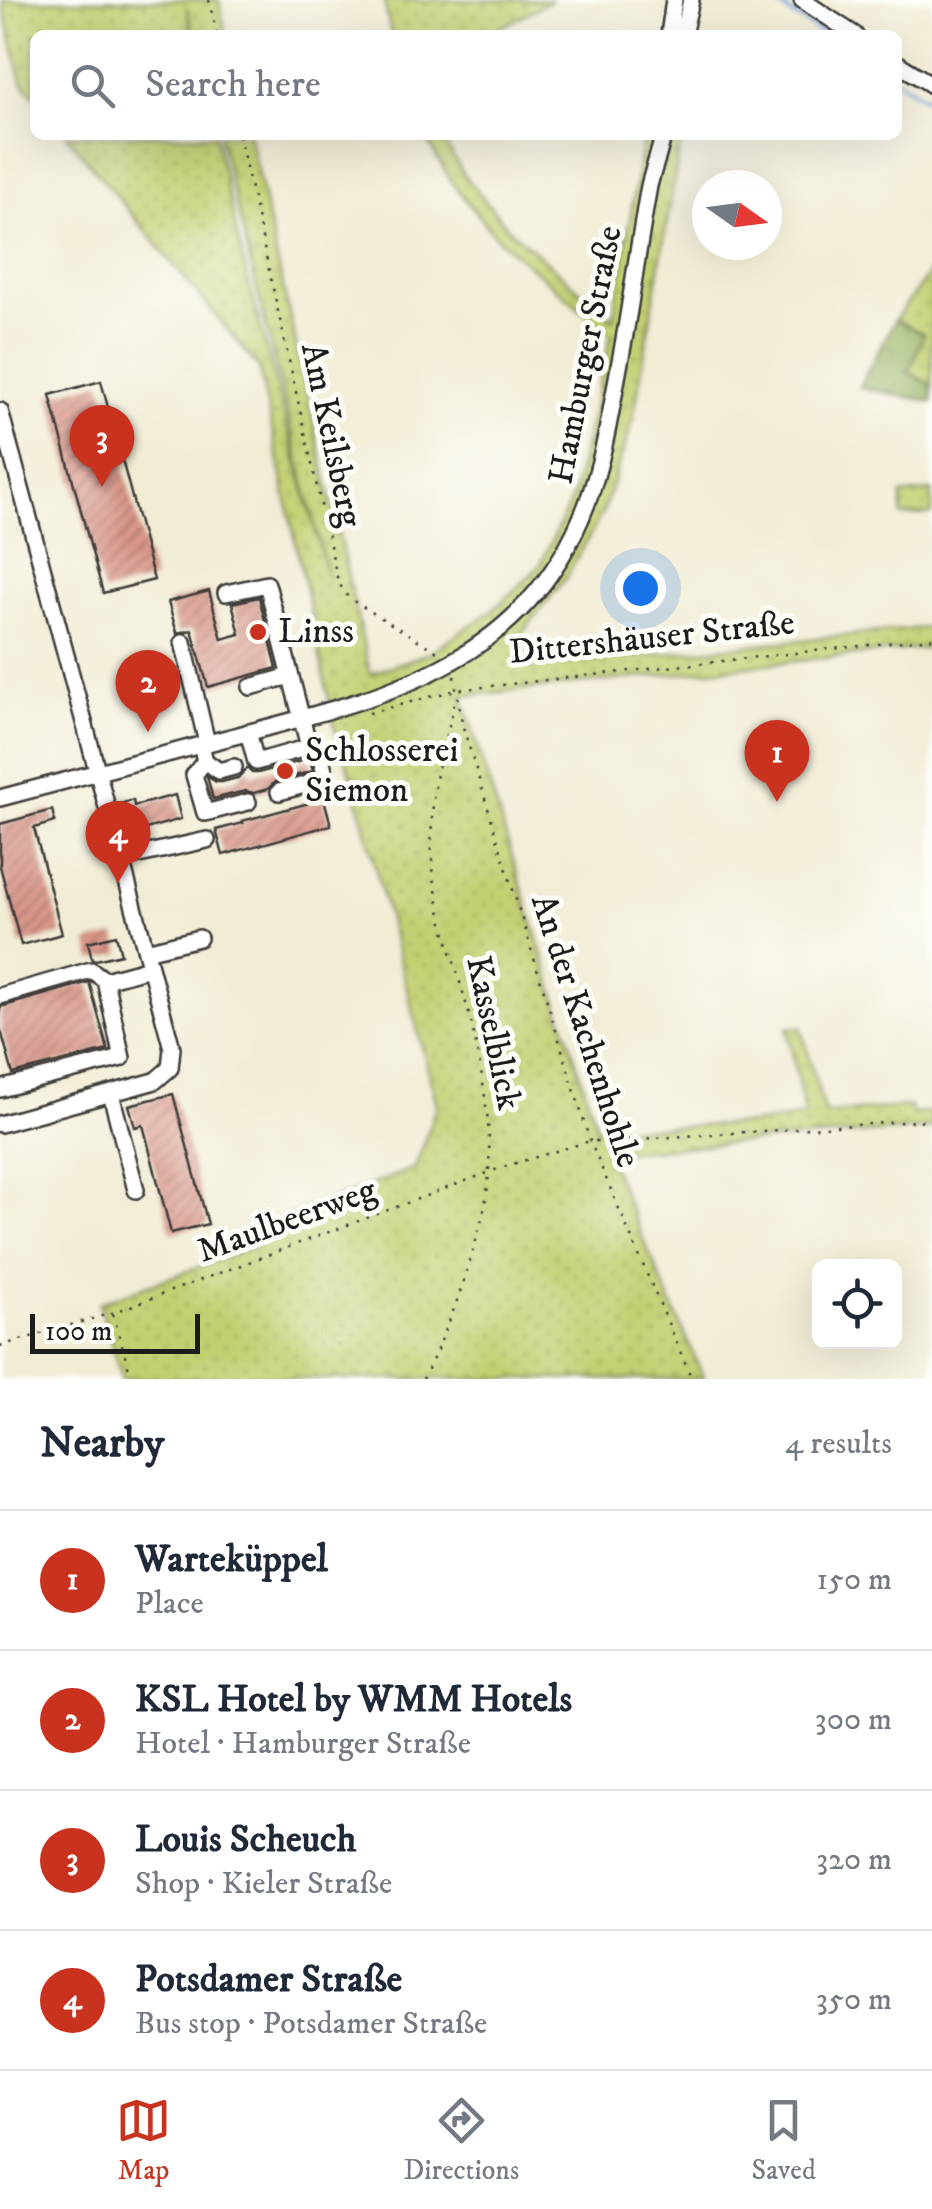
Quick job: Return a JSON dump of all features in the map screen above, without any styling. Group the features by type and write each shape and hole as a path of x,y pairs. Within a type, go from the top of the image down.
{"street":[{"path":"670,30 674,0"},
{"path":"684,30 691,0"},
{"path":"802,0 826,6 850,30"},
{"path":"902,66 932,85"},
{"path":"650,182 654,140"},
{"name":"Hamburger Straße","path":"0,798 97,772 204,750 248,732 410,684 474,650 530,599 560,556 586,506 606,436 650,182 662,140"},
{"path":"0,411 172,1048 170,1068 154,1081 4,1123 0,1089 122,1058 105,980 92,970 0,996"},
{"path":"226,593 267,584 309,746 320,753 326,779 279,792"},
{"path":"182,642 204,750 220,771 234,767"},
{"path":"252,687 290,676"},
{"path":"248,732 256,762 309,746"},
{"path":"204,750 194,775 205,813 248,802"},
{"path":"121,859 208,840"},
{"path":"146,951 198,938"},
{"path":"105,980 150,968"},
{"path":"110,1094 136,1190"}],"path":[{"path":"209,0 216,30"},
{"name":"Am Keilsberg","path":"240,140 337,577 350,600 424,642 448,665"},
{"name":"Dittershäuser Straße","path":"380,711 456,690 932,638"},
{"path":"448,665 456,690"},
{"name":"An der Kachenhohle","path":"456,690 472,760 590,1140 692,1379"},
{"name":"Kasselblick","path":"423,1379 458,1300 482,1220 489,1172 488,1120 481,1072 438,903 432,852 436,787 456,690"},
{"name":"Maulbeerweg","path":"0,1346 112,1313 489,1172 590,1140 609,1142 932,1120"},
{"path":"112,1313 132,1379"}],"green space":[{"path":"2,0 219,0 225,30 193,30 187,8 191,30 30,30 30,91 22,82"},
{"path":"384,0 552,0 496,30 390,30"},
{"path":"70,140 216,140 243,261 328,579 220,140 250,140 370,674 429,653 493,610 539,567 572,499 611,335 497,238 452,183 427,140 443,140 464,175 509,229 613,319 643,140 681,140 633,421 603,512 565,579 520,636 530,667 932,627 932,647 462,696 597,1129 752,1124 805,1116 787,1028 801,1027 825,1114 910,1106 912,1114 932,1112 932,1128 606,1153 704,1379 122,1379 99,1303 260,1245 257,1228 415,1168 437,1105 353,781 336,733 259,368"},
{"path":"932,269 932,385 909,373 895,320"},
{"path":"895,320 924,334 909,373 932,385 932,402 859,387"},
{"path":"932,491 932,514 902,516 901,495"}],"building":[{"path":"101,381 154,580 103,593 50,395"},
{"path":"209,591 222,639 240,634 232,603 259,597 277,668 208,687 192,630 177,633 168,602"},
{"path":"308,759 313,771 276,781 268,789 254,793 245,791 213,799 207,776 222,782 238,778 247,768 258,773"},
{"path":"175,795 181,819 132,833 120,804 133,800 134,806"},
{"path":"324,799 331,825 223,855 216,830"},
{"path":"52,810 55,822 34,828 62,934 21,945 0,866 0,824"},
{"path":"116,935 121,954 92,959 88,942"},
{"path":"89,982 108,1050 13,1074 0,1027 0,1007"},
{"path":"173,1094 208,1224 171,1233 143,1125 135,1127 129,1105"}],"waterway":[{"path":"770,0 817,30"},
{"path":"902,83 932,102"}],"place":[{"name":"Louis Scheuch","path":"102,487"},
{"name":"Linss","path":"258,632"},
{"name":"KSL Hotel by WMM Hotels","path":"148,732"},
{"name":"Schlosserei Siemon","path":"285,771"},
{"name":"Warteküppel","path":"777,802"},
{"name":"Potsdamer Straße","path":"118,883"}]}
